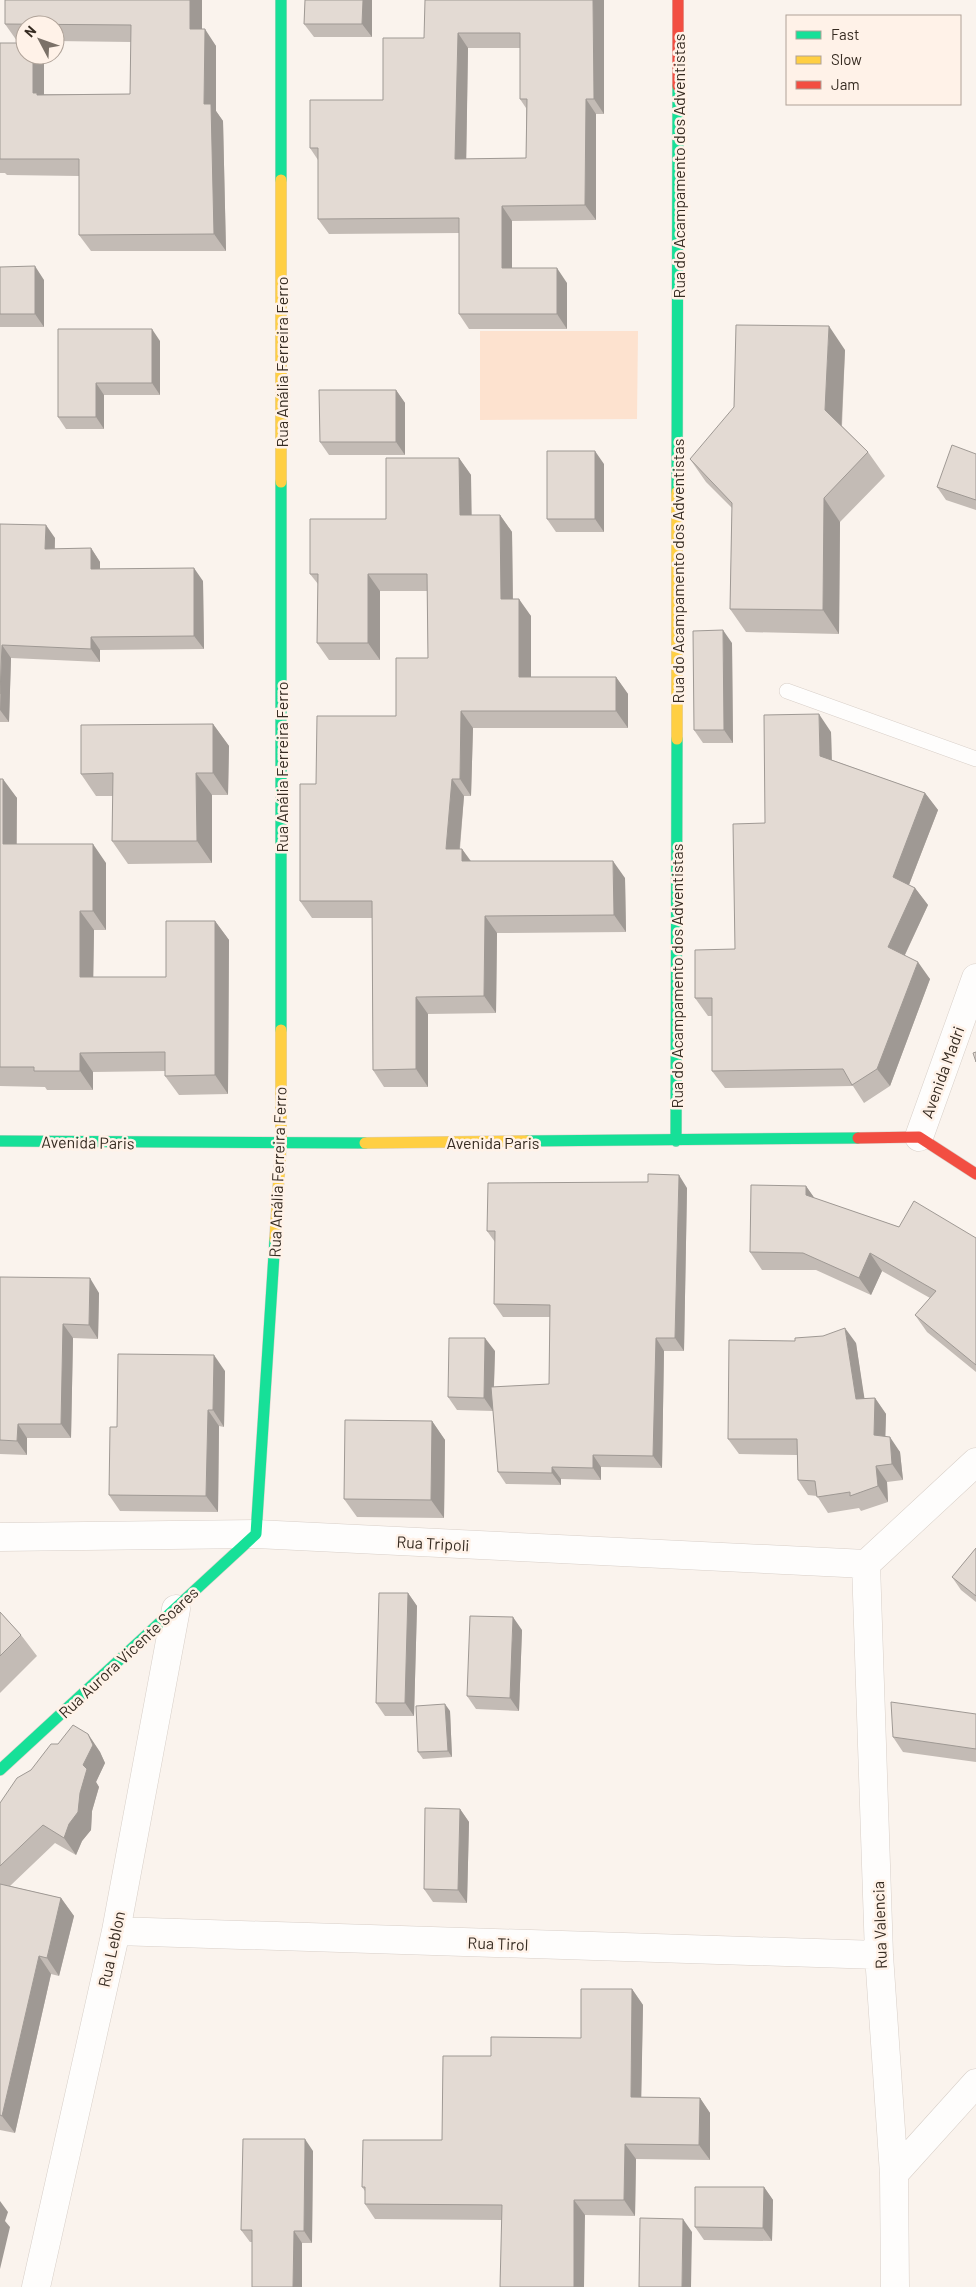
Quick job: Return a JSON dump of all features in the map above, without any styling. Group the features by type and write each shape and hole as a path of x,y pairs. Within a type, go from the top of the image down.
{"street":[{"name":"Rua Anália Ferreira Ferro","path":"256,1534 281,1144 281,0"},
{"name":"Rua do Acampamento dos Adventistas","path":"676,1141 678,0"},
{"name":"Avenida Madri","path":"919,1137 976,978"},
{"name":"Avenida Paris","path":"0,1140 281,1144 919,1137"},
{"path":"919,1137 976,1174"},
{"path":"866,1564 976,1462"},
{"name":"Rua Tripoli","path":"0,1537 256,1534 866,1564"},
{"name":"Rua Aurora Vicente Soares","path":"0,1770 256,1534"},
{"name":"Rua Valencia","path":"866,1564 879,1955 894,2174 895,2287"},
{"name":"Rua Leblon","path":"36,2287 116,1931 176,1609"},
{"name":"Rua Tirol","path":"116,1931 879,1955"},
{"path":"894,2174 976,2083"}],"lane":[{"path":"787,691 976,759"}],"shaded area":[{"path":"480,331 638,331 637,419 480,420"}],"building":[{"path":"5,0 190,0 190,29 205,29 204,104 211,104 214,234 79,235 79,159 0,159 0,43 15,43 15,65 33,65 33,93 37,93 37,95 130,94 131,25 65,24 65,15 15,15 15,24 5,24"},
{"path":"305,0 363,0 362,24 304,24"},
{"path":"425,0 593,0 594,99 586,99 585,205 502,206 502,268 557,268 557,314 459,314 459,218 318,219 318,148 310,148 310,100 383,100 383,38 424,38","holes":["458,33 520,33 520,99 527,99 526,158 455,159"]},
{"path":"35,266 35,314 0,314 0,267"},
{"path":"736,325 829,326 825,410 868,452 824,498 823,610 730,609 732,503 690,459 734,407"},
{"path":"58,329 152,329 152,383 96,383 96,417 58,417"},
{"path":"319,390 396,390 396,442 320,442"},
{"path":"952,445 976,454 976,500 937,487"},
{"path":"547,451 595,451 595,519 547,519"},
{"path":"386,458 459,458 460,515 500,515 501,599 519,599 519,677 616,677 616,711 461,711 460,779 452,779 446,849 462,849 462,861 613,861 614,915 485,916 484,996 416,997 416,1069 373,1070 372,901 300,901 300,784 316,784 317,716 396,716 396,658 428,658 427,574 368,574 368,643 317,643 318,574 310,574 310,519 386,519"},
{"path":"0,524 46,525 45,549 91,548 91,569 194,568 194,636 91,637 91,649 2,645 0,694"},
{"path":"723,630 724,730 694,730 693,631"},
{"path":"819,714 820,756 925,793 893,877 915,888 888,947 918,962 877,1069 852,1085 843,1069 712,1071 712,998 695,998 695,950 735,949 733,824 765,823 764,715"},
{"path":"213,724 213,773 196,773 197,841 112,841 113,773 81,774 81,725"},
{"path":"0,779 3,779 3,844 93,844 93,911 80,911 80,977 166,977 166,921 215,921 215,1075 165,1076 165,1052 80,1053 80,1071 34,1071 34,1067 0,1067"},
{"path":"648,1174 679,1175 675,1338 656,1338 653,1456 593,1455 593,1468 552,1467 552,1473 498,1472 491,1387 549,1384 550,1305 494,1304 495,1231 487,1231 488,1183 648,1182"},
{"path":"751,1185 806,1186 806,1195 899,1227 914,1201 976,1238 976,1365 915,1315 936,1291 870,1253 859,1278 803,1253 750,1252"},
{"path":"0,1277 90,1278 89,1325 63,1324 61,1424 18,1424 17,1441 0,1440"},
{"path":"845,1328 856,1399 875,1398 874,1435 890,1437 892,1464 876,1466 878,1486 850,1496 850,1492 817,1497 815,1481 798,1480 797,1439 728,1439 729,1340 795,1341 795,1338 823,1336"},
{"path":"449,1338 485,1338 484,1398 448,1397"},
{"path":"118,1354 214,1355 213,1410 208,1410 206,1496 109,1495 110,1427 117,1427"},
{"path":"345,1420 432,1421 431,1500 344,1499"},
{"path":"976,1548 976,1596 952,1577"},
{"path":"379,1593 408,1593 405,1703 376,1703"},
{"path":"0,1612 21,1635 0,1656"},
{"path":"470,1616 513,1617 510,1698 467,1696"},
{"path":"891,1702 976,1714 976,1749 893,1737"},
{"path":"445,1704 448,1751 418,1752 416,1706"},
{"path":"73,1725 88,1734 93,1745 83,1765 87,1769 80,1793 78,1812 69,1824 64,1838 43,1825 0,1866 0,1803 17,1778 31,1770 51,1744 58,1744"},
{"path":"425,1808 460,1809 458,1890 424,1889"},
{"path":"0,1884 61,1898 47,1958 39,1956 2,2116 0,2115"},
{"path":"581,1989 632,1989 631,2097 700,2098 699,2145 625,2144 624,2200 574,2200 574,2287 500,2287 502,2205 365,2204 365,2187 362,2187 363,2140 442,2140 443,2056 491,2056 491,2037 581,2038"},
{"path":"243,2139 305,2139 304,2231 294,2231 293,2287 252,2287 252,2230 241,2230"},
{"path":"695,2187 764,2187 763,2228 695,2227"},
{"path":"640,2218 683,2219 682,2287 639,2287"}],"traffic: fast":[{"path":"281,0 281,180"},
{"path":"677,492 678,86"},
{"path":"281,482 281,1030"},
{"path":"676,1141 677,739"},
{"path":"527,1141 858,1138"},
{"path":"0,1141 365,1143"},
{"path":"0,1770 256,1534 275,1239"}],"traffic: slow":[{"path":"281,180 281,482"},
{"path":"677,492 677,739"},
{"path":"275,1239 281,1144 281,1030"},
{"path":"365,1143 527,1141"}],"traffic: jam":[{"path":"678,0 678,86"},
{"path":"858,1138 919,1137 976,1174"}]}
